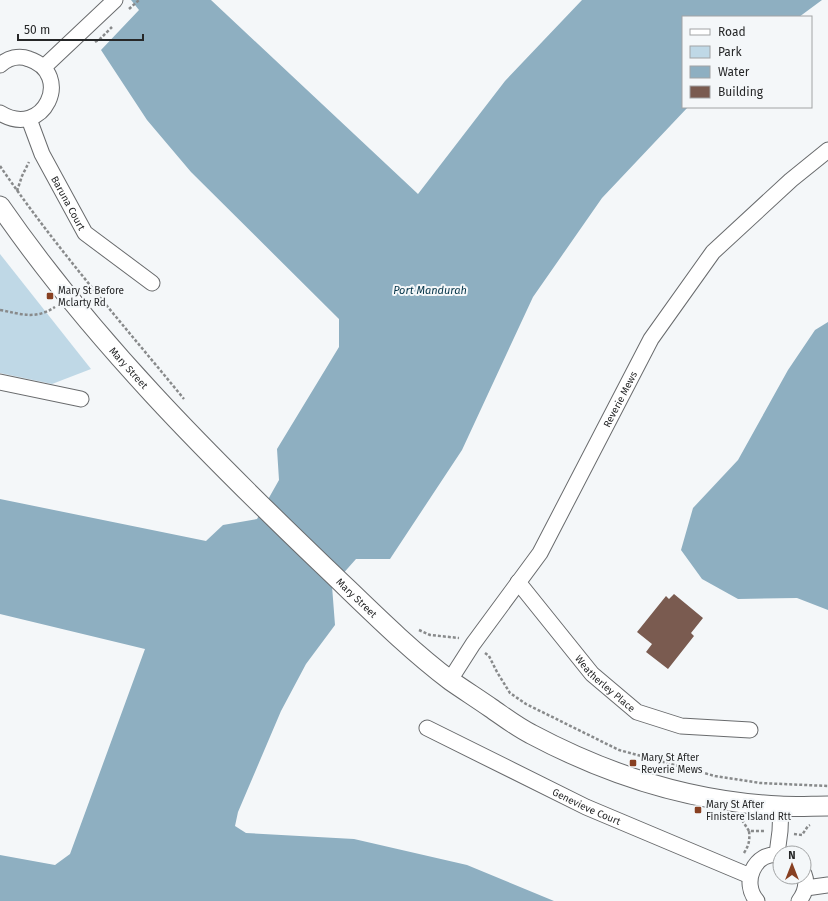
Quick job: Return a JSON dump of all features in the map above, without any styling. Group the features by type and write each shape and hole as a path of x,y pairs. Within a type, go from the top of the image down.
{"street":[{"path":"44,67 114,0"},
{"path":"0,64 6,60 23,57 37,61 48,72 52,88 49,101 42,111 29,119 15,120 0,113"},
{"name":"Baruna Court","path":"29,119 42,154 84,233 152,283"},
{"name":"Reverie Mews","path":"450,680 473,644 540,553 651,339 713,252 791,180 828,150"},
{"name":"Mary Street","path":"0,206 69,298 137,377 251,496 408,645 450,680 528,733 613,772 689,794 781,806 828,806"},
{"path":"0,382 82,399"},
{"name":"Weatherley Place","path":"518,582 592,674 637,712 681,726 750,730"},
{"name":"Genevieve Court","path":"427,728 586,808 750,876"},
{"path":"779,845 781,806"},
{"path":"757,901 752,896 749,887 750,876 754,867 761,860 767,856 772,856"},
{"path":"812,882 828,885"},
{"path":"799,901 803,896 804,885"}],"path":[{"path":"134,4 139,0"},
{"path":"0,166 24,202 87,283 188,404"},
{"path":"0,310 31,316 45,313 69,298 87,283"},
{"path":"413,627 430,635 454,637 466,640 473,644 489,656 510,693 526,704 619,750 715,776 760,783 828,786"}],"green space":[{"path":"0,254 91,369 52,384 0,373"}],"water":[{"name":"Port Mandurah","path":"131,0 211,0 418,194 505,81 582,0 822,0 800,16 682,16 682,108 687,108 602,198 533,297 462,450 390,559 356,559 332,586 335,625 306,664 281,711 238,812 235,826 246,833 354,839 467,865 554,901 0,901 0,855 55,865 70,854 145,649 0,614 0,499 206,541 223,525 257,519 279,480 277,449 339,347 339,319 191,172 147,120 101,50 139,10"},
{"path":"828,322 828,610 797,598 738,599 702,579 681,550 693,508 738,460 788,370 815,330"}],"building":[{"path":"674,594 703,618 691,633 694,636 668,669 646,652 652,644 637,632 666,596 669,599"}],"place":[{"name":"Mary St Before Mclarty Rd","path":"50,296"},
{"name":"Mary St After Reverie Mews","path":"633,763"},
{"name":"Mary St After Finistere Island Rtt","path":"698,810"}]}
